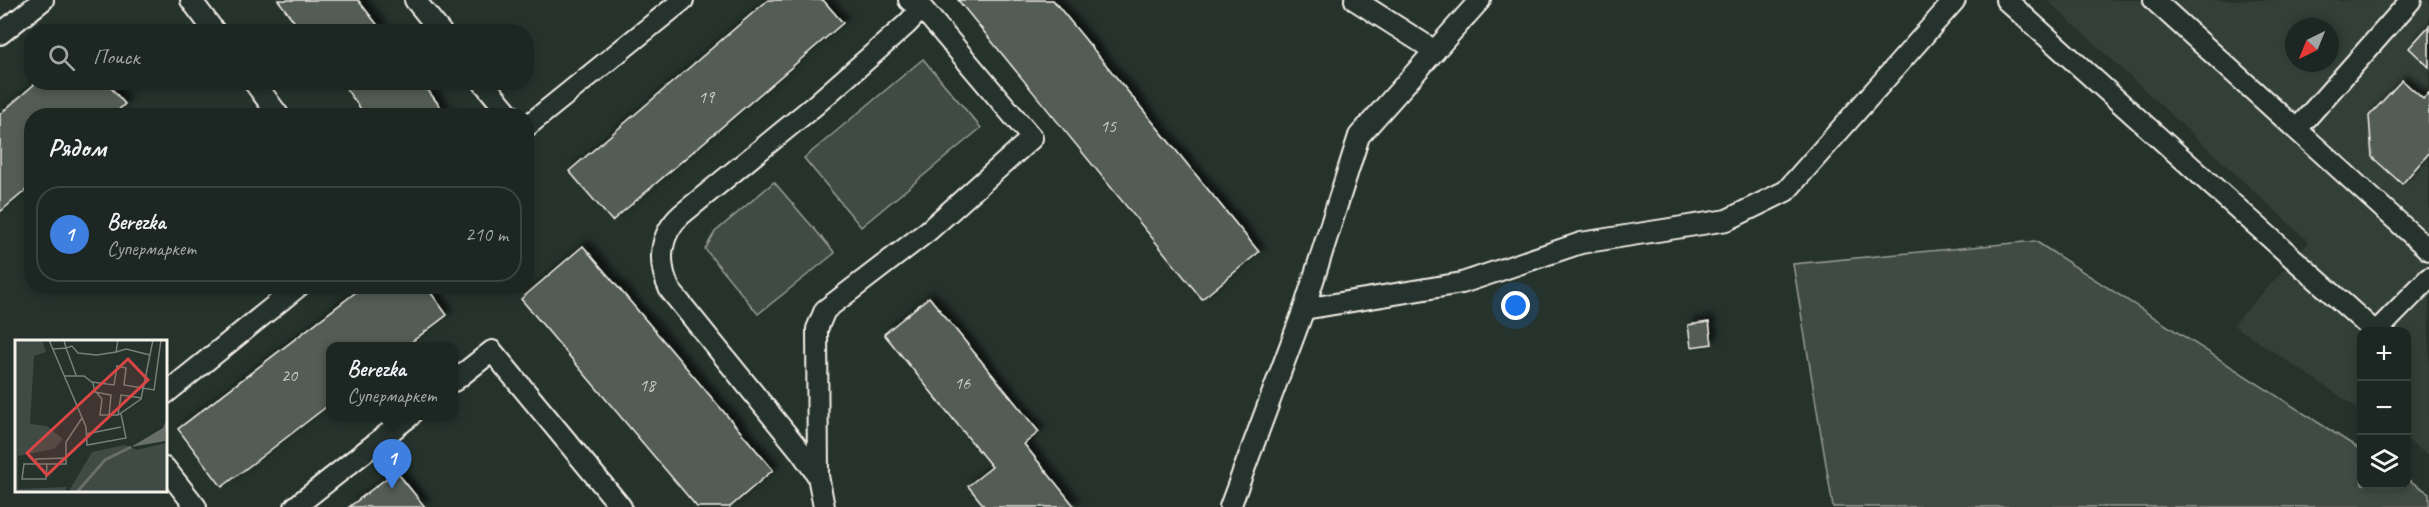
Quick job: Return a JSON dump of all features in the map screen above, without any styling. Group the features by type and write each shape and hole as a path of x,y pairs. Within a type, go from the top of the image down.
{"lane":[{"path":"0,34 43,0"},
{"path":"191,0 209,24"},
{"path":"415,0 434,24"},
{"path":"534,121 683,0"},
{"path":"1355,0 1435,51"},
{"path":"1230,507 1304,309 1359,136 1480,0"},
{"path":"1304,309 1462,283 1581,243 1727,220 1786,191 1954,0"},
{"path":"2006,0 2370,327"},
{"path":"2154,0 2429,250"},
{"path":"2297,129 2411,0"},
{"path":"818,476 757,395 670,290 663,277 661,257 664,237 672,222 814,106 899,31 916,4 1032,138 928,231 825,310 817,329 818,476 824,507"},
{"path":"260,90 273,108"},
{"path":"490,90 504,108"},
{"path":"2381,327 2429,279"},
{"path":"166,393 289,294"},
{"path":"458,377 492,351 621,507"},
{"path":"295,507 405,420"},
{"path":"166,469 196,507"}],"shaded area":[{"path":"2047,0 2429,0 2429,455 2411,443 2411,327 2357,327 2357,407 2233,325 2309,242"},
{"path":"923,59 981,128 861,227 804,158"},
{"path":"774,182 835,253 758,314 705,249 715,232"},
{"path":"2035,241 2357,447 2357,489 2411,489 2411,482 2429,493 2429,507 1833,507 1793,264"}],"building":[{"path":"278,0 358,0 377,24 296,24"},
{"path":"768,0 823,0 843,23 612,221 569,171"},
{"path":"958,0 1053,0 1259,252 1202,299"},
{"path":"2429,26 2429,67 2409,48"},
{"path":"2402,80 2423,99 2429,93 2429,153 2402,184 2372,157 2369,116"},
{"path":"28,90 113,90 125,104 121,108 24,108 24,192 0,212 0,114"},
{"path":"347,90 428,90 441,108 360,108"},
{"path":"583,246 773,470 730,507 697,507 521,299 527,294 534,294 534,288"},
{"path":"354,294 432,294 447,315 411,342 326,342 326,407 222,487 178,429"},
{"path":"929,297 1039,432 1024,444 1075,507 985,507 968,486 992,467 884,334"},
{"path":"1709,322 1712,344 1691,347 1688,325"},
{"path":"396,471 425,507 349,507"}],"place":[{"name":"Berezka","path":"392,489"}]}
